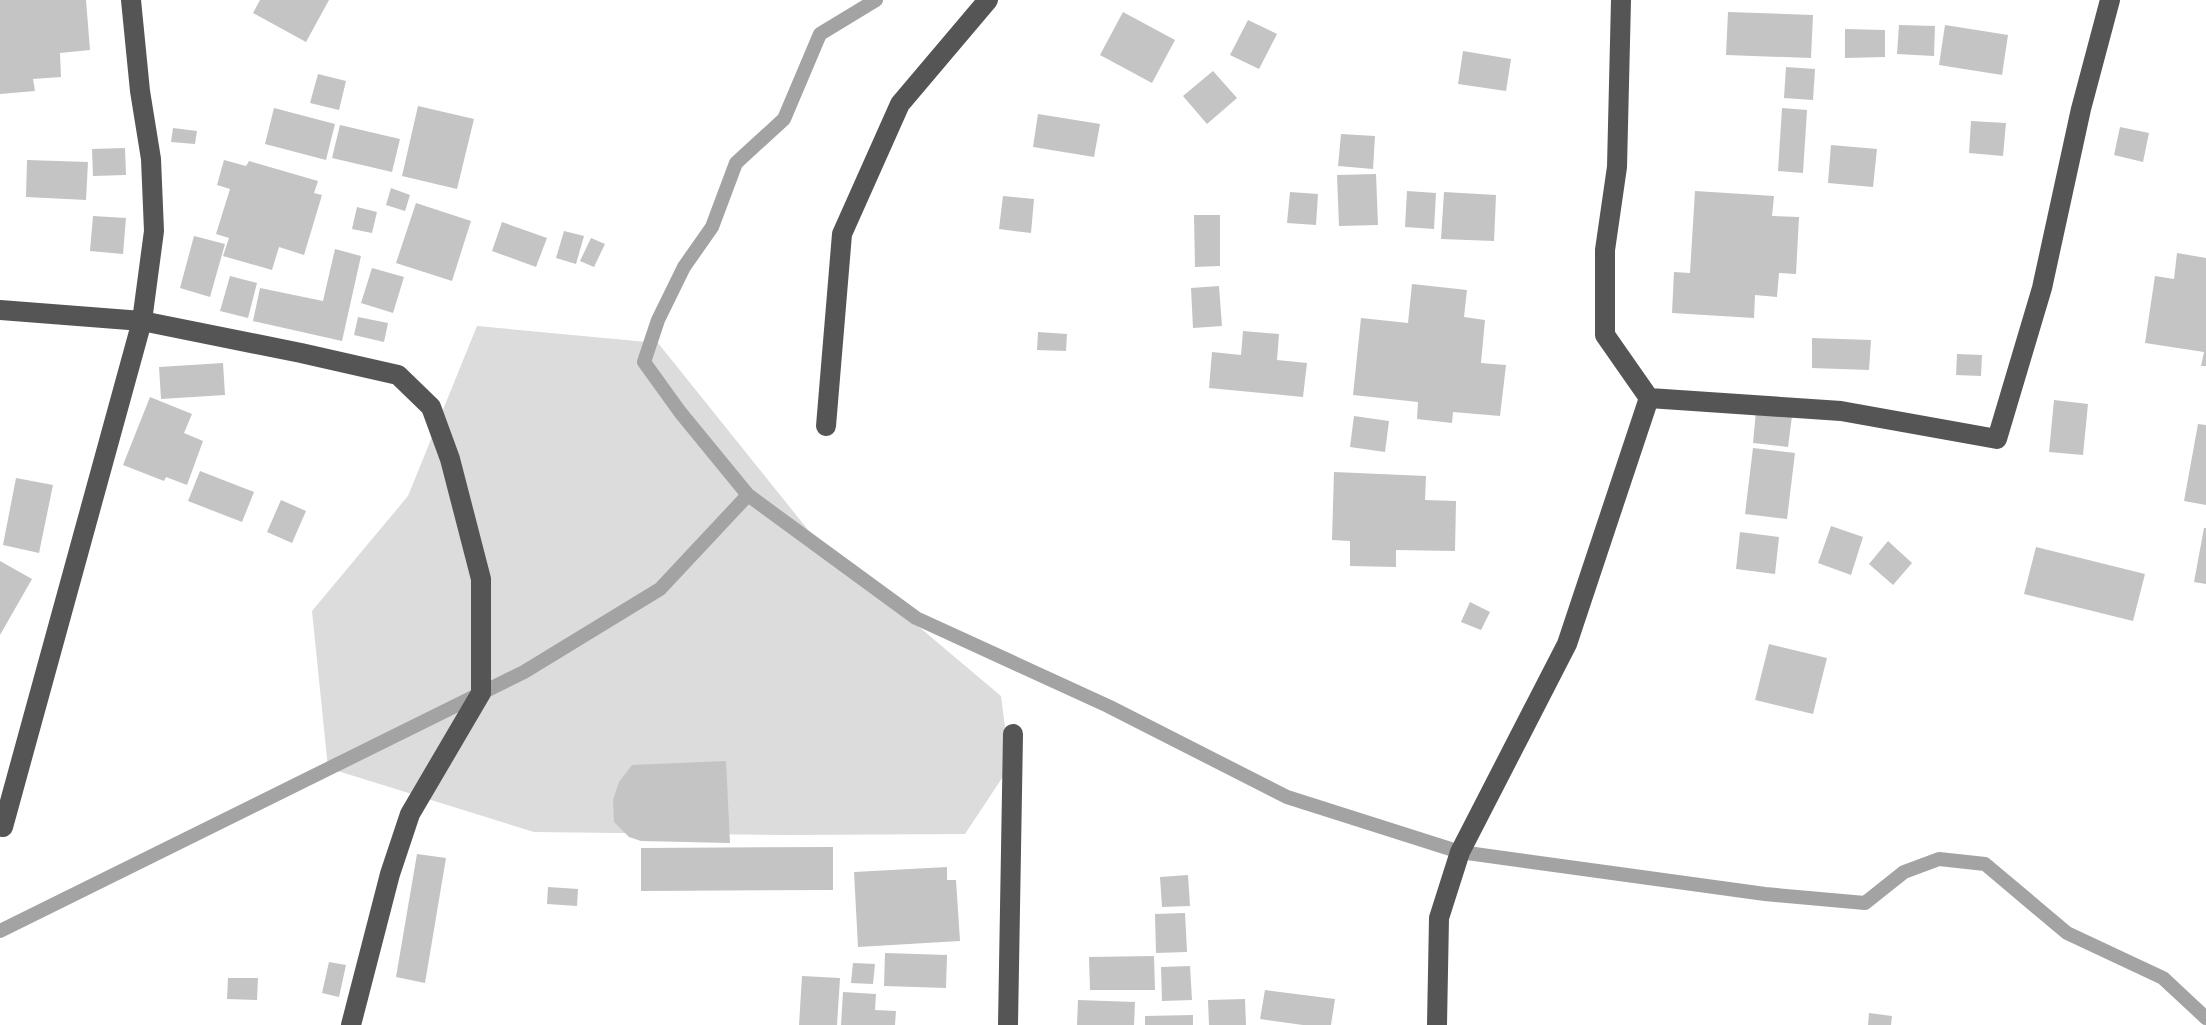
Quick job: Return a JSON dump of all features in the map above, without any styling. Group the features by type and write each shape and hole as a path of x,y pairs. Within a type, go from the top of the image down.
{"street":[{"path":"3,827 142,321 154,231 151,159 140,91 131,0"},
{"path":"826,426 842,234 900,104 988,0"},
{"path":"1621,0 1617,167 1605,250 1605,335 1649,398"},
{"path":"1649,398 1841,411 1997,439 2042,288 2081,109 2110,0"},
{"path":"0,310 142,321 398,375 431,407 450,459 481,579 481,693 410,814 390,874 351,1025"},
{"path":"1437,1025 1439,918 1460,852 1567,644 1649,398"},
{"path":"1008,1025 1013,734"}],"shaded area":[{"path":"477,326 658,343 817,541 1001,696 1010,766 965,834 534,832 328,768 312,611 408,496"}],"building":[{"path":"0,0 86,0 90,50 60,53 61,77 33,79 35,91 0,94"},
{"path":"260,0 329,0 306,42 253,13"},
{"path":"1123,12 1175,40 1152,83 1100,55"},
{"path":"1728,12 1813,15 1811,58 1726,55"},
{"path":"1248,20 1277,34 1259,69 1230,55"},
{"path":"1899,25 1935,26 1934,56 1897,54"},
{"path":"1945,25 2008,35 2002,75 1939,65"},
{"path":"1845,29 1885,30 1885,57 1845,58"},
{"path":"1463,51 1511,59 1506,91 1458,84"},
{"path":"1786,67 1815,69 1813,100 1784,98"},
{"path":"1213,71 1237,98 1207,124 1183,96"},
{"path":"318,74 346,81 339,110 310,103"},
{"path":"418,106 474,119 457,189 402,176"},
{"path":"274,108 335,124 326,160 265,144"},
{"path":"1782,108 1807,110 1803,173 1778,171"},
{"path":"1038,114 1100,124 1094,157 1033,147"},
{"path":"1971,121 2006,123 2003,156 1969,153"},
{"path":"340,125 400,139 392,172 332,158"},
{"path":"2120,127 2149,133 2143,162 2114,155"},
{"path":"173,128 197,131 195,144 171,142"},
{"path":"1341,134 1375,136 1373,169 1338,166"},
{"path":"1831,145 1877,149 1873,187 1828,183"},
{"path":"125,148 126,175 93,176 92,149"},
{"path":"27,160 88,162 86,200 26,197"},
{"path":"224,160 246,166 249,161 318,181 314,193 322,195 304,255 279,247 272,270 223,256 229,238 216,234 230,189 217,185"},
{"path":"1376,174 1378,225 1339,226 1337,175"},
{"path":"391,188 410,195 405,211 386,205"},
{"path":"1407,191 1436,193 1434,229 1405,227"},
{"path":"1695,191 1774,196 1772,216 1799,217 1796,274 1779,273 1777,297 1755,295 1754,318 1672,313 1674,272 1690,273"},
{"path":"1290,192 1318,194 1316,225 1287,223"},
{"path":"1444,192 1496,195 1494,241 1441,239"},
{"path":"1003,196 1034,199 1031,233 999,229"},
{"path":"416,203 471,221 452,281 396,263"},
{"path":"357,207 377,212 372,233 352,229"},
{"path":"1194,215 1220,215 1220,266 1195,267"},
{"path":"93,216 126,218 123,254 90,251"},
{"path":"502,222 547,238 536,267 492,251"},
{"path":"564,231 584,236 576,264 556,258"},
{"path":"194,236 225,244 210,297 180,288"},
{"path":"591,238 605,244 594,267 580,261"},
{"path":"335,249 361,256 342,341 253,321 260,288 323,301"},
{"path":"2177,253 2206,258 2206,366 2201,366 2204,352 2145,343 2155,276 2174,279"},
{"path":"372,268 404,277 393,313 361,303"},
{"path":"230,276 257,283 248,318 220,311"},
{"path":"1412,284 1467,290 1464,317 1485,320 1481,363 1506,365 1500,416 1453,412 1452,423 1417,419 1418,402 1353,395 1361,318 1408,323"},
{"path":"1219,286 1222,326 1193,328 1191,288"},
{"path":"358,317 388,323 384,342 354,335"},
{"path":"1243,331 1279,334 1277,360 1307,363 1303,397 1209,388 1212,352 1241,355"},
{"path":"1038,332 1067,334 1066,351 1037,350"},
{"path":"1812,338 1871,340 1869,370 1812,368"},
{"path":"1957,354 1982,355 1981,376 1956,375"},
{"path":"223,363 225,395 161,399 159,367"},
{"path":"150,397 192,414 184,433 203,441 187,485 166,477 164,481 123,465"},
{"path":"2054,400 2088,404 2083,455 2049,452"},
{"path":"1756,411 1792,416 1788,447 1753,443"},
{"path":"1354,416 1389,421 1385,452 1350,447"},
{"path":"2198,424 2206,425 2206,505 2184,501"},
{"path":"1753,448 1795,453 1787,519 1745,514"},
{"path":"200,471 254,492 242,522 188,501"},
{"path":"1334,472 1426,476 1425,500 1456,501 1455,551 1396,550 1396,567 1350,566 1350,541 1332,540"},
{"path":"16,478 53,485 39,553 3,545"},
{"path":"281,500 306,511 292,543 267,532"},
{"path":"1831,526 1863,537 1851,575 1818,563"},
{"path":"2206,528 2206,584 2194,582"},
{"path":"1740,532 1779,537 1775,574 1736,569"},
{"path":"1888,541 1912,563 1893,585 1869,564"},
{"path":"2036,547 2145,574 2133,621 2024,594"},
{"path":"0,561 32,579 0,635"},
{"path":"1470,602 1490,612 1481,630 1461,622"},
{"path":"1769,644 1827,658 1813,714 1755,700"},
{"path":"726,761 730,843 641,841 629,837 614,822 613,800 619,782 632,765"},
{"path":"833,847 833,890 641,891 641,848"},
{"path":"417,854 446,858 425,983 396,977"},
{"path":"947,867 947,880 956,880 960,941 858,947 854,872"},
{"path":"1188,875 1190,906 1162,907 1160,877"},
{"path":"548,887 578,889 577,906 547,904"},
{"path":"1185,913 1187,952 1156,953 1155,914"},
{"path":"885,953 947,955 946,988 884,986"},
{"path":"1154,956 1155,990 1090,990 1089,957"},
{"path":"329,962 346,965 339,997 322,993"},
{"path":"853,963 875,964 873,984 851,983"},
{"path":"1190,966 1192,1000 1162,1001 1161,967"},
{"path":"802,976 840,978 837,1025 799,1025"},
{"path":"228,978 258,978 257,1000 227,999"},
{"path":"1265,990 1335,999 1331,1025 1260,1019"},
{"path":"843,992 876,994 875,1010 896,1011 895,1025 841,1025"},
{"path":"1245,999 1246,1025 1209,1025 1208,1000"},
{"path":"1078,1000 1135,1002 1134,1025 1077,1025"},
{"path":"1869,1013 1892,1016 1891,1025 1868,1025"},
{"path":"1193,1015 1193,1025 1145,1025 1145,1016"}],"waterway":[{"path":"876,0 820,34 784,119 736,163 712,227 684,267 658,320 644,362 680,412 748,495 916,618 1108,706 1287,797 1460,852 1765,894 1865,903 1904,872 1939,859 1985,864 2067,933 2163,978 2206,1018"},
{"path":"0,931 524,672 660,589 748,495"}]}
